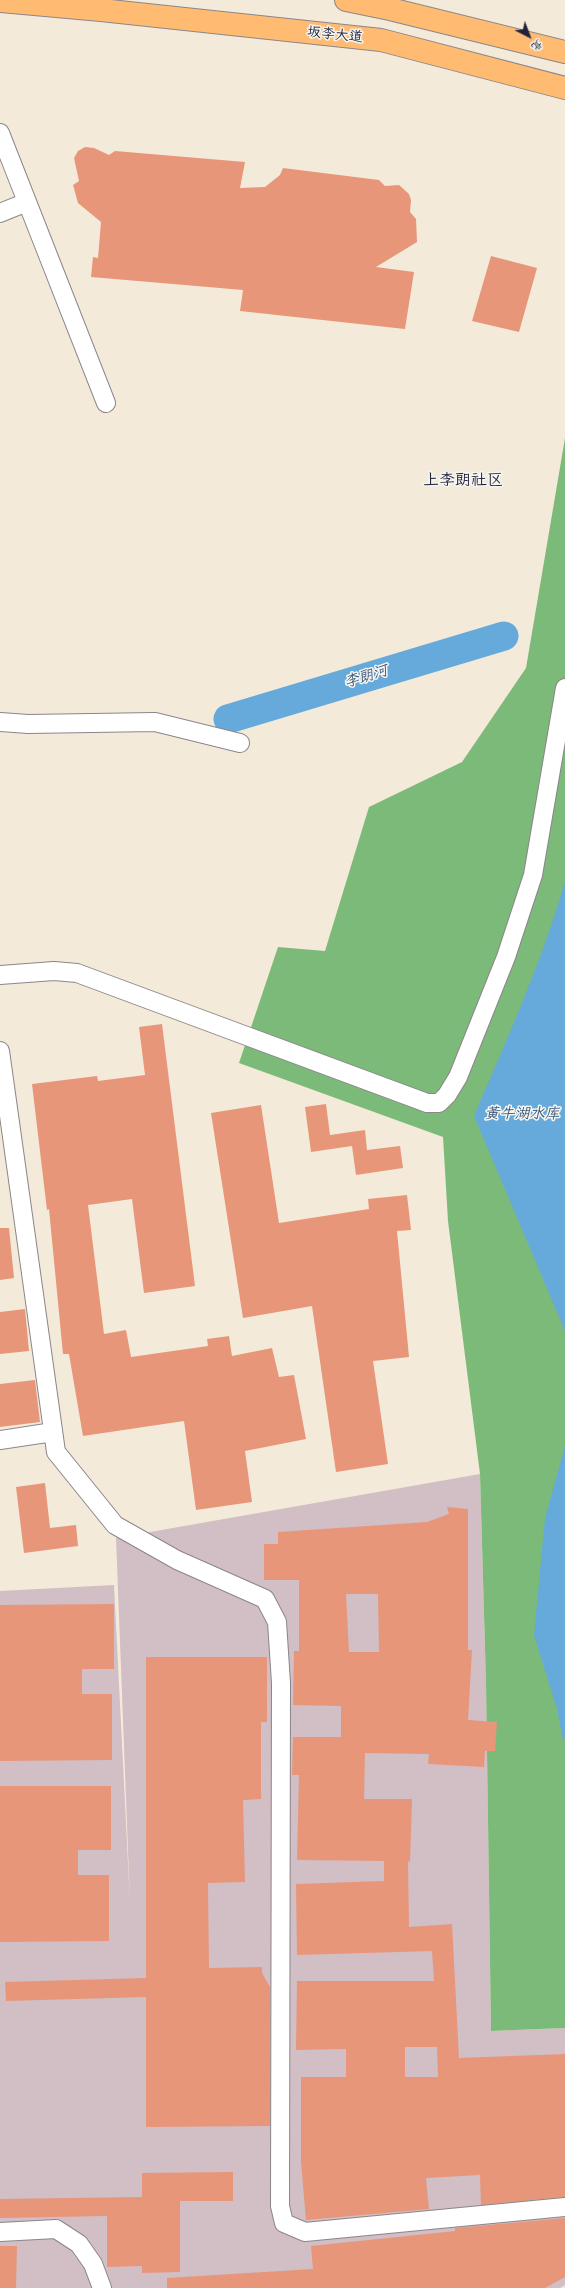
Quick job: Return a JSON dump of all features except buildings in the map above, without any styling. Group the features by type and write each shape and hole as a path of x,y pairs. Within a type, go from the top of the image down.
{"main road":[{"path":"346,0 390,9 565,52"},
{"name":"坂李大道","path":"0,1 105,3 381,40 565,88"}],"street":[{"path":"0,133 106,403"},
{"path":"0,213 27,202"},
{"path":"0,975 54,971 82,974 427,1103 438,1103 447,1095 458,1077 506,957 533,875 565,688"},
{"path":"0,722 28,724 156,722 240,743"},
{"path":"0,1051 56,1452 115,1525 176,1560 265,1599 277,1622 281,1683 280,2206 284,2223 305,2232 565,2207"},
{"path":"0,1440 53,1432"},
{"path":"0,2232 56,2229 79,2244 93,2264 102,2288"}],"shaded area":[{"path":"480,1474 486,1683 491,2031 565,2028 565,2285 560,2288 0,2288 0,1591 114,1585 130,1903 116,1538"}],"green space":[{"path":"565,438 565,2028 491,2031 486,1683 480,1474 448,1221 443,1137 239,1063 278,947 325,951 369,807 462,762 526,668"}],"water":[{"name":"黄牛湖水库","path":"565,881 565,1331 474,1116 535,971"},
{"path":"565,1446 565,1738 563,1740 557,1709 534,1635 545,1518"}],"waterway":[{"name":"李朗河","path":"228,719 504,636"}],"district":[{"name":"上李朗社区","path":"463,481"}]}
